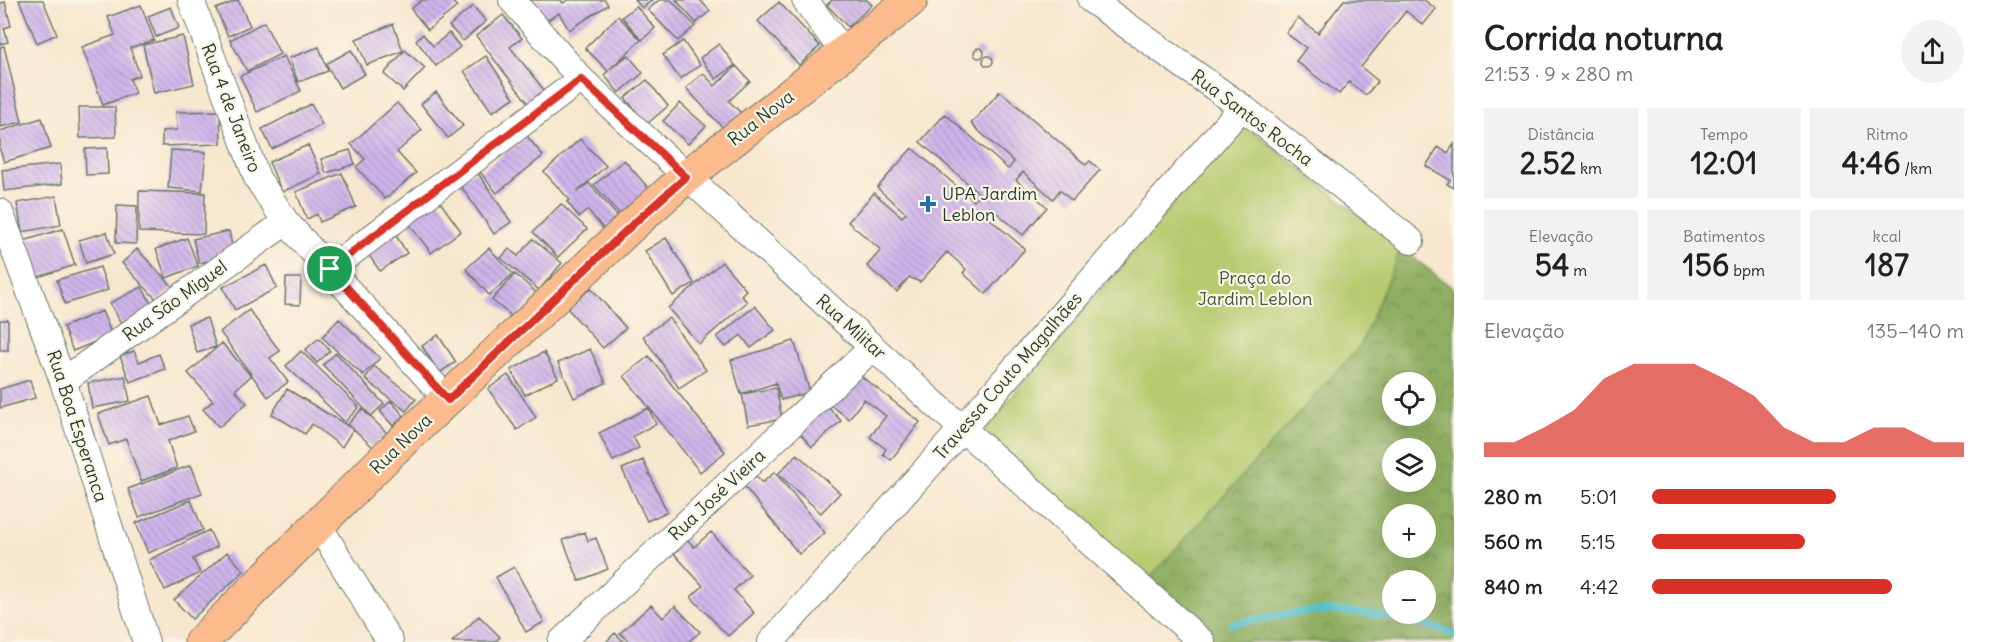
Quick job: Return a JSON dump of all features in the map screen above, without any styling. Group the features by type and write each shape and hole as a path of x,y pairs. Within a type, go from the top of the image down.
{"main road":[{"name":"Rua Nova","path":"201,642 394,449 632,225 686,177 911,0"}],"street":[{"name":"Rua 4 de Janeiro","path":"191,0 257,178 286,222 448,400"},
{"name":"Rua Militar","path":"512,0 581,79 686,177 962,429 1202,642"},
{"path":"805,0 844,53"},
{"name":"Rua Santos Rocha","path":"1091,0 1242,107 1411,241"},
{"path":"330,269 581,79"},
{"name":"Travessa Couto Magalhães","path":"771,642 962,429 1242,107"},
{"name":"Rua Boa Esperanca","path":"0,212 63,381 146,642"},
{"name":"Rua São Miguel","path":"63,381 286,222"},
{"name":"Rua José Vieira","path":"561,642 873,347"},
{"path":"319,526 390,642"}],"green space":[{"name":"Praça do Jardim Leblon","path":"1241,122 1401,248 1360,346 1146,582 981,434"},
{"path":"1401,248 1454,289 1454,639 1452,642 1214,642 1146,582 1360,346"}],"building":[{"path":"19,0 43,0 57,34 37,43"},
{"path":"238,0 250,26 228,36 216,9"},
{"path":"422,0 451,0 457,7 428,30 411,9"},
{"path":"531,0 561,0 563,3 568,0 605,0 608,5 569,30 559,13 541,24 527,3"},
{"path":"635,0 652,0 642,8"},
{"path":"659,0 671,0 695,26 678,41 648,10"},
{"path":"676,0 700,0 710,11 696,23"},
{"path":"832,0 867,0 872,5 848,27 827,5"},
{"path":"1344,0 1424,0 1436,9 1423,25 1406,11 1361,67 1378,81 1366,95 1349,82 1339,94 1296,61 1306,48 1286,33 1298,18 1318,33"},
{"path":"5,2 11,26 4,28 8,42 0,44 0,3"},
{"path":"779,2 820,46 799,65 758,21"},
{"path":"141,5 154,40 130,48 140,75 130,79 135,93 103,105 82,47 115,35 108,17"},
{"path":"473,6 486,21 463,41 449,26"},
{"path":"636,6 655,28 642,40 622,17"},
{"path":"171,7 179,28 156,37 148,16"},
{"path":"503,15 522,38 510,47 544,90 528,103 476,36"},
{"path":"618,16 641,40 610,69 628,55 643,73 619,93 604,75 608,71 585,48"},
{"path":"264,22 280,54 247,71 230,40"},
{"path":"393,24 403,51 367,65 356,39"},
{"path":"449,33 460,47 436,66 416,40 423,34 433,46"},
{"path":"183,36 194,84 154,93 143,45"},
{"path":"683,41 700,65 680,79 663,55"},
{"path":"719,44 735,65 716,79 700,58"},
{"path":"4,46 22,122 0,127 0,47"},
{"path":"319,47 328,71 298,82 289,58"},
{"path":"979,48 983,49 983,57 979,58 975,57 974,53 975,49"},
{"path":"351,50 365,74 340,88 326,64"},
{"path":"405,50 425,68 403,91 384,74"},
{"path":"284,56 301,91 257,112 240,76"},
{"path":"486,56 514,98 492,112 464,71"},
{"path":"988,56 992,57 992,65 988,66 984,65 983,61 984,57"},
{"path":"736,66 750,81 729,101 741,113 724,129 686,88 703,73 715,86"},
{"path":"647,80 668,106 647,124 625,98"},
{"path":"1000,91 1086,165 1090,161 1100,170 1072,201 1060,190 1053,199 1023,172 1016,180 1047,207 1023,235 990,207 984,214 1025,249 986,294 963,273 966,269 947,252 920,282 909,277 897,292 867,266 881,250 848,222 874,193 902,217 906,213 877,188 912,148 974,201 980,194 920,142 945,114 1008,169 1014,162 971,124"},
{"path":"436,92 463,126 448,138 421,104"},
{"path":"397,103 422,130 397,152 416,173 385,199 356,167 365,159 351,144"},
{"path":"680,103 706,126 688,144 663,121"},
{"path":"311,104 322,125 272,149 262,129"},
{"path":"79,107 115,107 116,137 80,138"},
{"path":"220,111 221,144 162,146 162,131 177,130 176,112"},
{"path":"42,118 51,148 4,162 0,150 0,131"},
{"path":"527,136 543,156 497,193 480,172"},
{"path":"580,139 606,166 577,192 589,183 620,219 606,232 588,210 579,217 567,202 570,200 544,172"},
{"path":"1454,144 1454,188 1447,184 1450,180 1426,166 1438,147 1448,153"},
{"path":"308,145 321,174 282,192 269,162"},
{"path":"107,148 108,174 86,175 85,149"},
{"path":"171,150 206,152 202,191 168,188"},
{"path":"350,150 355,164 326,173 321,159"},
{"path":"624,160 651,191 622,217 594,185"},
{"path":"60,164 62,184 4,191 2,170"},
{"path":"476,170 511,222 494,234 458,182"},
{"path":"342,173 356,207 320,222 317,214 307,219 296,192"},
{"path":"139,191 205,193 204,234 139,232"},
{"path":"435,195 461,231 431,253 404,217"},
{"path":"56,196 61,225 22,232 17,203"},
{"path":"561,204 587,229 558,257 533,232"},
{"path":"117,205 137,206 136,244 116,243"},
{"path":"63,229 75,265 32,279 20,242"},
{"path":"229,231 234,256 199,263 193,239"},
{"path":"393,231 407,253 380,271 365,250"},
{"path":"107,232 114,254 86,263 79,240"},
{"path":"187,238 198,266 166,278 156,249"},
{"path":"666,238 694,283 673,296 645,251"},
{"path":"533,239 562,263 539,290 501,258 509,249 518,256"},
{"path":"489,248 513,274 489,295 466,269"},
{"path":"137,249 173,287 158,301 122,263"},
{"path":"722,262 746,290 741,295 747,302 699,344 668,308"},
{"path":"266,265 277,288 235,310 223,287"},
{"path":"100,267 108,290 65,304 57,280"},
{"path":"515,274 537,293 515,319 492,300"},
{"path":"286,278 301,278 300,305 285,304"},
{"path":"142,287 154,309 122,325 110,303"},
{"path":"591,288 626,328 603,348 567,308"},
{"path":"755,306 775,330 751,348 741,335 726,347 717,337"},
{"path":"249,310 280,351 270,358 288,382 268,397 220,332"},
{"path":"102,311 112,335 73,351 63,327"},
{"path":"207,318 216,347 197,353 188,324"},
{"path":"669,318 706,370 679,388 643,336"},
{"path":"339,319 380,358 363,375 322,337"},
{"path":"0,320 8,320 8,350 0,350"},
{"path":"438,335 456,362 439,373 422,346"},
{"path":"319,338 330,351 317,363 305,350"},
{"path":"794,341 810,392 781,400 776,383 741,394 731,360"},
{"path":"222,343 251,376 235,390 247,403 219,427 203,409 213,401 188,373"},
{"path":"590,349 606,383 574,398 558,363"},
{"path":"134,351 139,362 159,354 165,369 130,382 120,356"},
{"path":"301,351 359,407 345,422 286,366"},
{"path":"544,352 558,378 525,395 511,370"},
{"path":"336,353 384,404 371,416 323,365"},
{"path":"649,356 725,452 700,472 624,376"},
{"path":"374,366 416,399 406,411 365,379"},
{"path":"853,370 920,422 891,460 883,454 886,449 870,437 886,416 864,399 849,419 828,403"},
{"path":"508,375 536,417 517,430 488,389"},
{"path":"125,376 130,401 92,408 88,383"},
{"path":"30,380 35,398 0,408 0,389"},
{"path":"776,388 782,419 748,425 742,394"},
{"path":"287,389 353,429 342,447 312,424 305,434 272,414"},
{"path":"151,396 161,425 188,416 194,431 168,441 177,468 141,481 126,439 109,445 98,414"},
{"path":"391,401 404,416 393,426 380,411"},
{"path":"826,404 841,421 812,447 797,430"},
{"path":"648,408 656,424 633,436 639,448 613,461 599,433"},
{"path":"362,409 387,433 373,447 348,424"},
{"path":"797,454 840,493 821,513 778,474"},
{"path":"643,460 667,512 647,521 622,469"},
{"path":"191,465 202,493 139,517 128,489"},
{"path":"775,472 825,533 799,554 744,486 756,476 762,483"},
{"path":"191,500 203,530 148,553 136,523"},
{"path":"209,530 217,547 193,559 200,573 165,590 149,560"},
{"path":"585,532 588,541 596,538 608,569 579,581 563,540"},
{"path":"711,532 750,575 734,590 754,613 728,636 691,597 703,586 670,549 684,536 694,547"},
{"path":"227,552 244,571 192,619 174,600"},
{"path":"514,567 544,622 526,632 496,577"},
{"path":"651,605 663,618 675,606 700,632 688,642 629,642 620,633"},
{"path":"479,616 500,637 495,642 452,642"},
{"path":"615,633 624,642 606,642"}],"waterway":[{"path":"1232,624 1323,611 1361,613 1399,619 1454,634"}],"place":[{"name":"UPA Jardim Leblon","path":"928,204"}],"route":[{"path":"581,79 686,177 632,225 448,400 330,269 581,79"}]}
